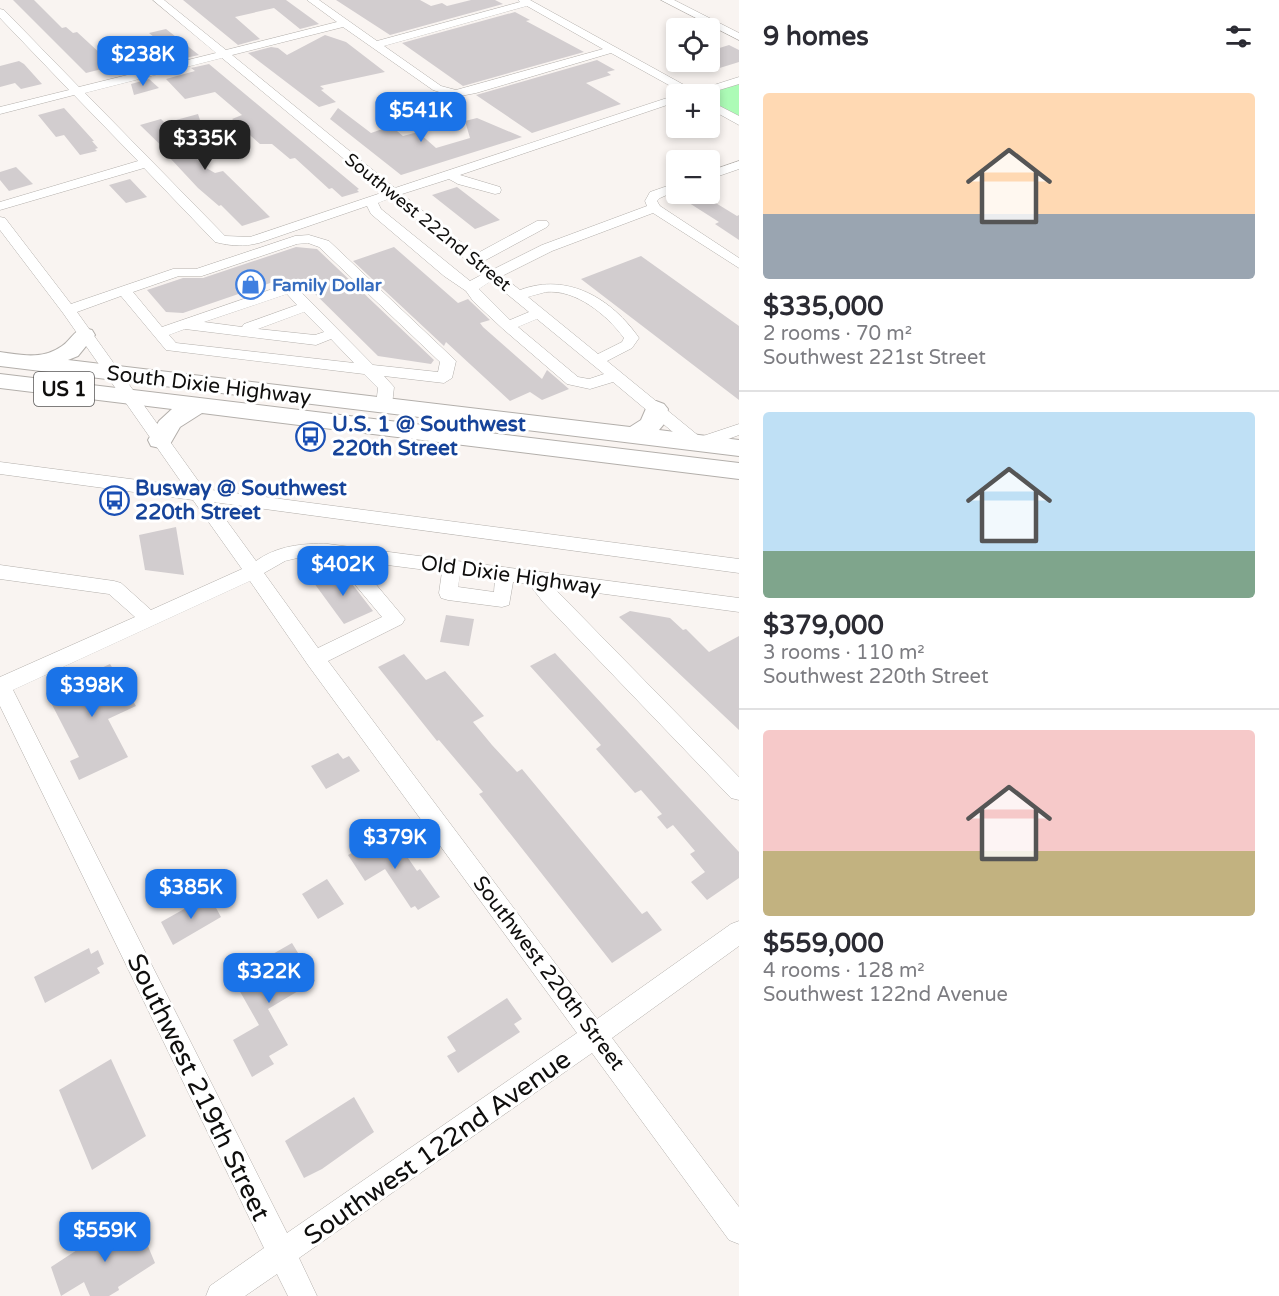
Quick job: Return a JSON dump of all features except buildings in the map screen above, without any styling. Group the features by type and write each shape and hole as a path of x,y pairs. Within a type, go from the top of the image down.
{"highway":[{"path":"41,364 70,351 84,335"},
{"name":"South Dixie Highway","path":"0,359 739,448"},
{"path":"0,371 79,381 91,380 110,373"},
{"name":"South Dixie Highway","path":"0,381 739,471"},
{"path":"127,396 142,389 159,388 344,410 384,405"},
{"path":"160,440 167,425 175,416 201,405"},
{"path":"633,436 652,424 656,409"},
{"path":"452,436 488,430 668,453 681,452 698,444 720,463 739,471"}],"street":[{"name":"Southwest 222nd Street","path":"158,0 698,444"},
{"path":"315,2 329,0"},
{"path":"666,0 739,37"},
{"path":"315,2 441,90 455,94 611,50"},
{"path":"375,45 525,2 675,84"},
{"path":"0,12 220,239 228,242 247,242 666,101"},
{"path":"0,111 345,23"},
{"path":"720,86 739,80"},
{"path":"720,110 739,121"},
{"path":"0,206 146,163"},
{"path":"720,172 739,165"},
{"path":"448,173 462,181 495,190"},
{"path":"471,288 492,274 547,248 652,204 655,195 666,191"},
{"path":"370,200 376,211 449,273 471,288 478,298 508,326 573,381 590,384 615,376"},
{"path":"652,204 739,264"},
{"name":"Southwest 220th Street","path":"0,221 68,310 110,373 200,495 315,658 739,1230"},
{"path":"475,260 542,224"},
{"path":"68,310 178,272 197,273 295,240 317,240 324,244 448,361 444,378 171,347 124,291"},
{"path":"519,296 536,290 556,287 570,290 583,296 625,328 632,338 627,345 597,360"},
{"path":"159,333 289,288 386,387 384,405"},
{"path":"238,355 249,327 307,306"},
{"path":"508,326 540,313"},
{"path":"183,324 316,340 334,333"},
{"path":"698,444 739,429"},
{"path":"0,468 739,566"},
{"name":"Old Dixie Highway","path":"0,686 253,572 271,558 293,551 322,550 357,554 739,605"},
{"path":"315,658 394,619 353,570 357,554"},
{"path":"452,566 448,593 502,600 505,574"},
{"path":"0,572 114,588 149,620"},
{"path":"535,578 550,597 739,791"},
{"name":"Southwest 219th Street","path":"0,686 303,1296"},
{"name":"Southwest 122nd Avenue","path":"220,1296 595,1036 739,932"}],"green space":[{"path":"739,83 739,117 720,106 720,90"}],"place":[{"name":"Family Dollar","path":"251,285"},
{"name":"U.S. 1 @ Southwest 220th Street","path":"311,436"},
{"name":"Busway @ Southwest 220th Street","path":"114,500"}]}
